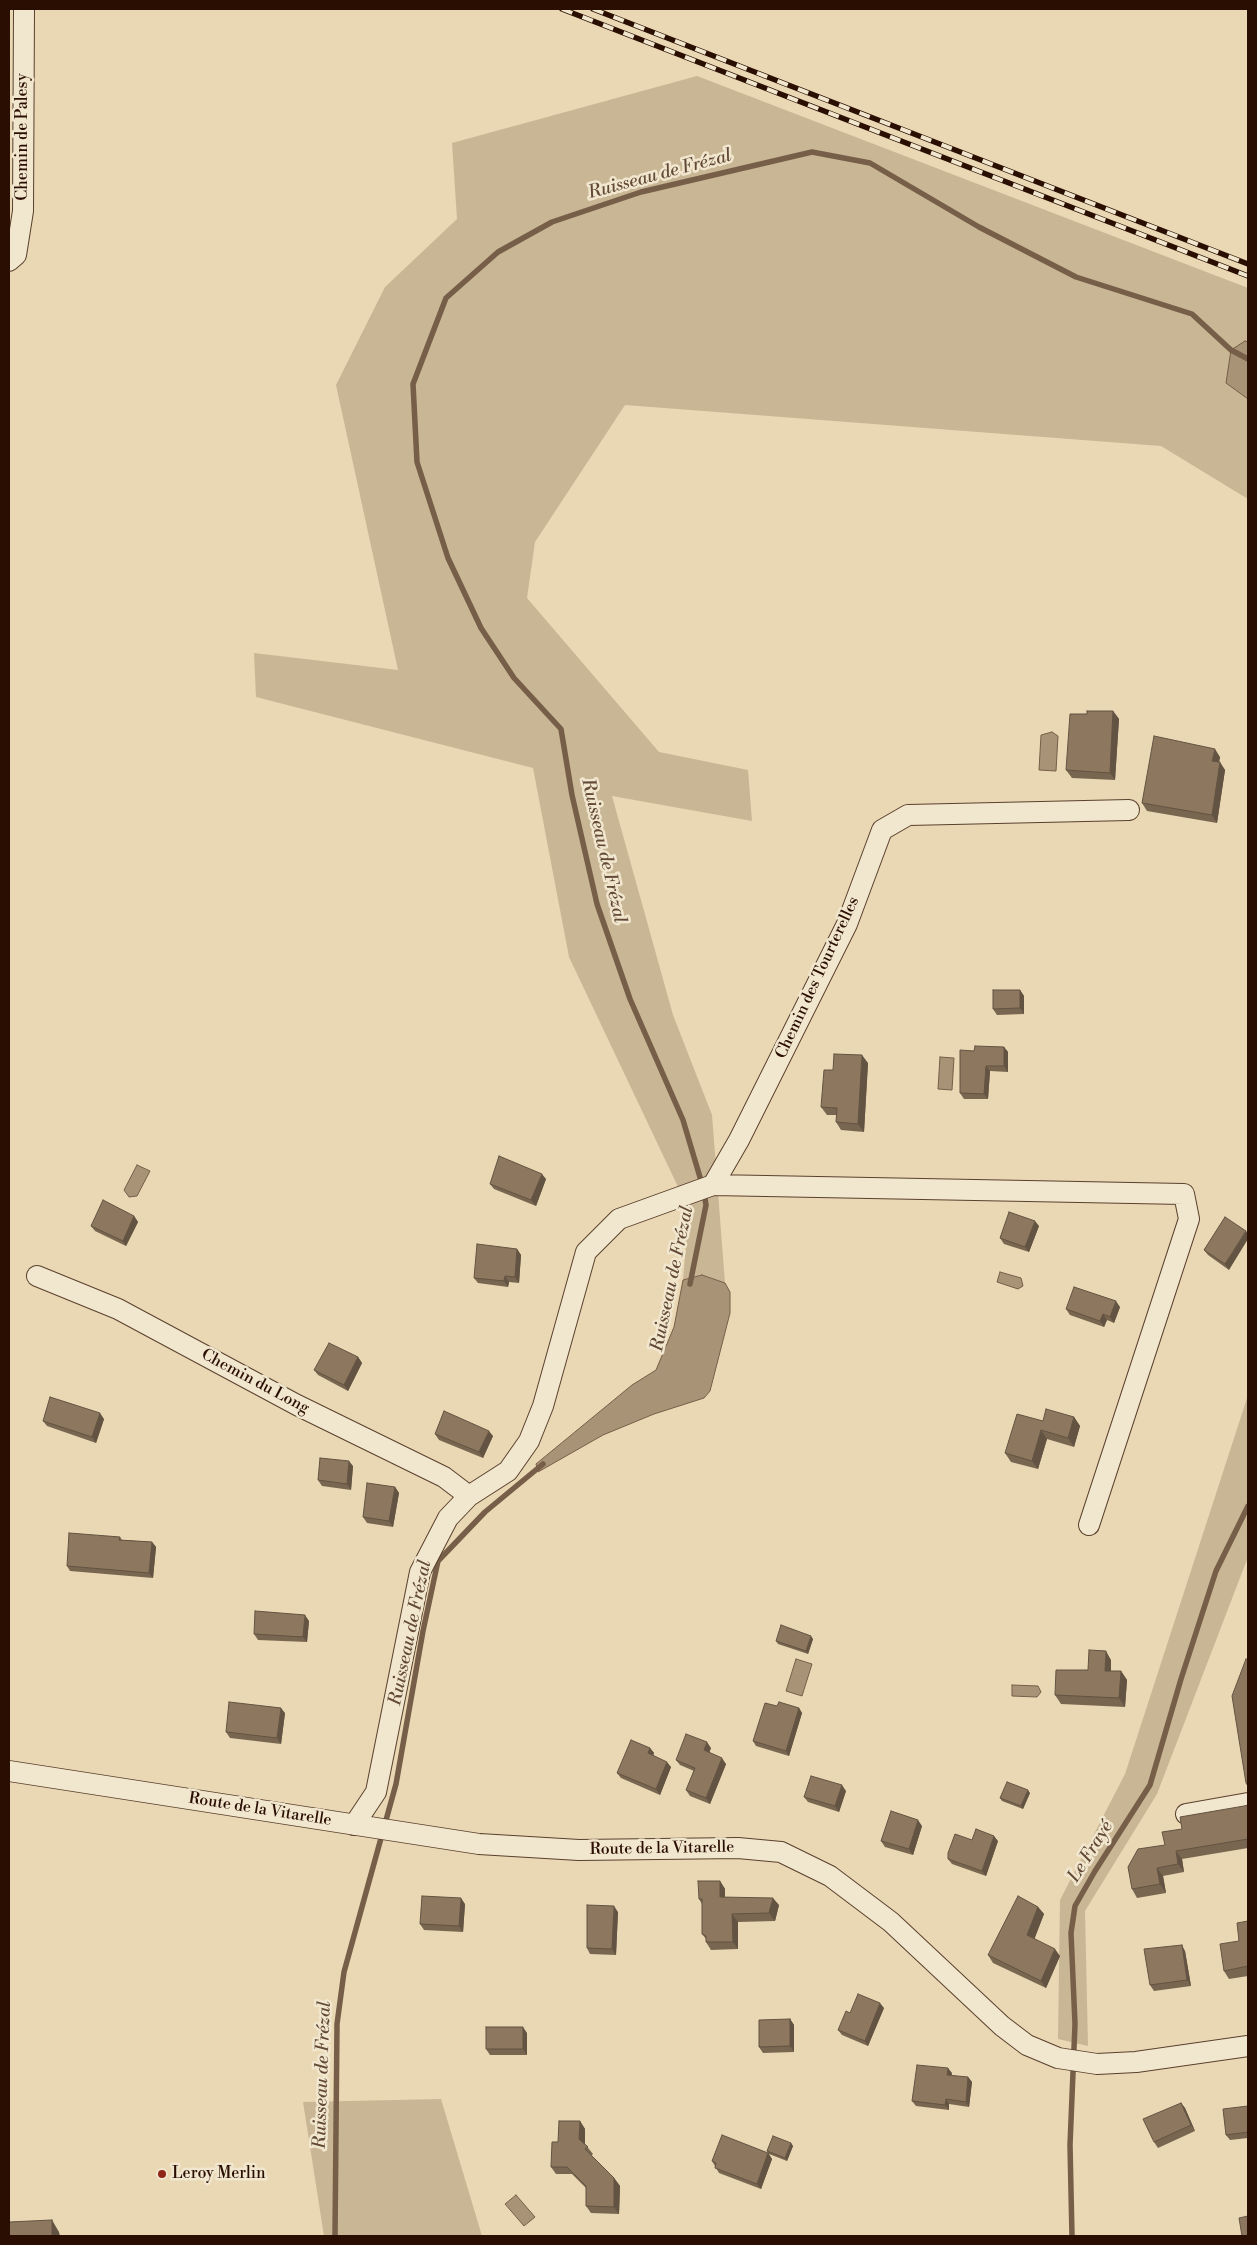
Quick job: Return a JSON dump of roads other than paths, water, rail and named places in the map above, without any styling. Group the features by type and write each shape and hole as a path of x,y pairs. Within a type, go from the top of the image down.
{"street":[{"name":"Chemin de Palesy","path":"9,261 16,255 23,211 24,9"},
{"name":"Chemin des Tourterelles","path":"713,1185 739,1140 847,924 882,830 908,815 1129,810"},
{"path":"361,1826 376,1792 420,1572 448,1518 469,1496 508,1470 529,1441 543,1406 586,1252 619,1219 713,1185 1184,1194 1189,1219 1089,1525"},
{"name":"Chemin du Long","path":"37,1276 118,1309 296,1404 444,1477 469,1496"},
{"name":"Route de la Vitarelle","path":"9,1770 479,1844 579,1850 738,1848 780,1852 830,1876 891,1922 1002,2026 1027,2045 1061,2058 1087,2062 1136,2062 1248,2046"},
{"path":"1186,1814 1248,1802"}],"waterway":[{"name":"Ruisseau de Frézal","path":"702,1184 683,1120 630,999 597,904 572,795 561,729 514,678 481,628 448,558 417,462 413,384 446,298 498,252 552,222 641,192 812,152 870,163 979,227 1076,277 1192,314 1231,350 1248,359"},
{"name":"Ruisseau de Frézal","path":"690,1284 706,1205 704,1193"},
{"name":"Ruisseau de Frézal","path":"335,2236 337,2024 344,1972 396,1784 423,1631 438,1561 485,1512 543,1464"},
{"name":"Le Frayé","path":"1072,2236 1070,2145 1075,2024 1071,1933 1075,1906 1150,1785 1181,1679 1216,1571 1248,1506"}],"railway":[{"path":"562,9 1248,276"},
{"path":"593,9 1248,264"}],"place":[{"name":"Leroy Merlin","path":"162,2174"}]}
